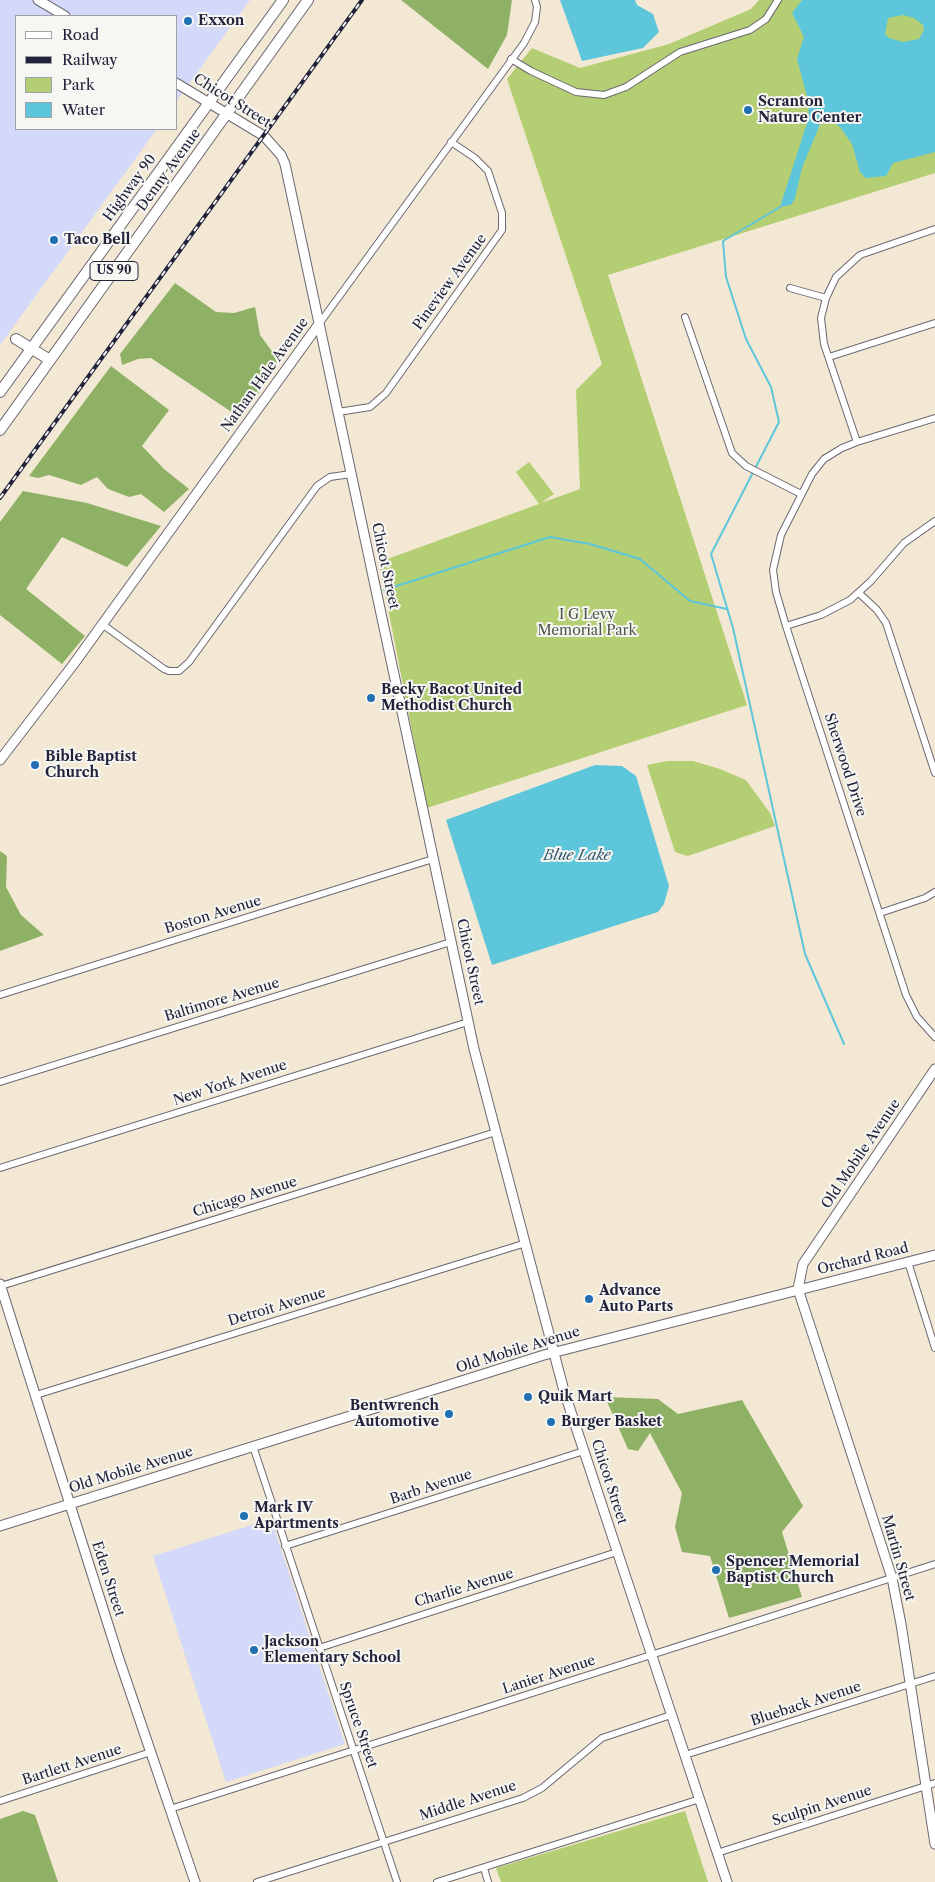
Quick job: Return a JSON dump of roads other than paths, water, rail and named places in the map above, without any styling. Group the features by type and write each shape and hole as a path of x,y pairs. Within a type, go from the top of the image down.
{"main road":[{"path":"38,0 63,15"},
{"name":"Highway 90","path":"0,392 283,0"},
{"name":"Denny Avenue","path":"0,430 308,0"},
{"name":"Chicot Street","path":"178,84 228,112 264,136 283,160 468,1022 496,1132 554,1352 584,1451 727,1882"},
{"name":"Nathan Hale Avenue","path":"0,760 102,624 319,324"},
{"path":"16,339 30,350 50,360"},
{"name":"Old Mobile Avenue","path":"0,1526 554,1352 798,1289 803,1264 935,1069"},
{"name":"Orchard Road","path":"798,1289 935,1255"},
{"name":"Eden Street","path":"0,1285 150,1752 195,1882"},
{"name":"Martin Street","path":"798,1289 892,1578 910,1684 931,1784 935,1844"}],"street":[{"name":"Nathan Hale Avenue","path":"319,324 532,30 536,14 535,0"},
{"path":"511,58 531,71 576,92 604,95 626,87 680,52 754,27 771,14 778,0"},
{"name":"Pineview Avenue","path":"338,412 370,407 386,393 502,230 502,213 488,171 475,158 451,142"},
{"path":"857,442 824,344 821,318 826,298 836,277 860,255 935,229"},
{"path":"790,288 826,298"},
{"path":"685,317 732,452 746,466 801,494"},
{"path":"829,357 935,323"},
{"name":"Sherwood Drive","path":"935,418 857,442 842,448 824,460 812,474 801,494 781,535 774,559 774,581 786,626 880,913 911,1005 924,1027 935,1037"},
{"path":"102,624 154,663 175,672 189,662 317,486 330,477 351,474"},
{"path":"786,626 837,608 859,593 904,543 935,521"},
{"path":"859,593 878,610 886,623 935,773"},
{"name":"Boston Avenue","path":"0,995 434,859"},
{"path":"880,913 924,898 935,892"},
{"name":"Baltimore Avenue","path":"0,1082 451,942"},
{"name":"New York Avenue","path":"0,1168 468,1022"},
{"name":"Chicago Avenue","path":"0,1285 496,1132"},
{"name":"Detroit Avenue","path":"36,1395 526,1243"},
{"path":"908,1262 935,1348"},
{"name":"Spruce Street","path":"252,1446 397,1882"},
{"name":"Barb Avenue","path":"285,1546 584,1451"},
{"name":"Charlie Avenue","path":"319,1648 617,1552"},
{"name":"Lanier Avenue","path":"170,1809 935,1564"},
{"name":"Blueback Avenue","path":"684,1755 935,1676"},
{"name":"Middle Avenue","path":"257,1882 533,1793 557,1776 602,1738 671,1715"},
{"name":"Bartlett Avenue","path":"0,1802 150,1752"},
{"name":"Sculpin Avenue","path":"717,1853 931,1784"},
{"path":"439,1882 700,1799"},
{"path":"484,1868 488,1882"}],"water":[{"path":"560,0 635,0 637,5 653,14 659,32 643,48 582,61"},
{"path":"802,0 935,0 935,152 893,163 886,176 866,178 860,172 852,144 840,127 828,118 821,122 802,168 795,198 791,205 780,207 809,117 808,100 797,59 804,37 792,13","holes":["903,15 914,18 923,25 924,30 919,39 903,42 889,38 885,34 888,18"]},
{"name":"Blue Lake","path":"595,765 622,766 636,776 669,886 664,904 658,912 492,965 446,820"}],"waterway":[{"path":"780,207 723,241 726,277 746,339 771,387 779,422 711,554 733,628 805,954 844,1044"},
{"path":"384,590 550,537 590,544 640,559 690,601 727,609"}],"railway":[{"path":"0,498 362,0"}],"place":[{"name":"Exxon","path":"188,21"},
{"name":"Scranton Nature Center","path":"748,110"},
{"name":"Taco Bell","path":"54,240"},
{"name":"Becky Bacot United Methodist Church","path":"371,698"},
{"name":"Bible Baptist Church","path":"35,765"},
{"name":"Advance Auto Parts","path":"589,1299"},
{"name":"Quik Mart","path":"528,1397"},
{"name":"Bentwrench Automotive","path":"449,1414"},
{"name":"Burger Basket","path":"551,1422"},
{"name":"Mark IV Apartments","path":"244,1516"},
{"name":"Spencer Memorial Baptist Church","path":"716,1570"},
{"name":"Jackson Elementary School","path":"254,1650"}],"park label":[{"name":"I G Levy Memorial Park","path":"587,624"}]}
